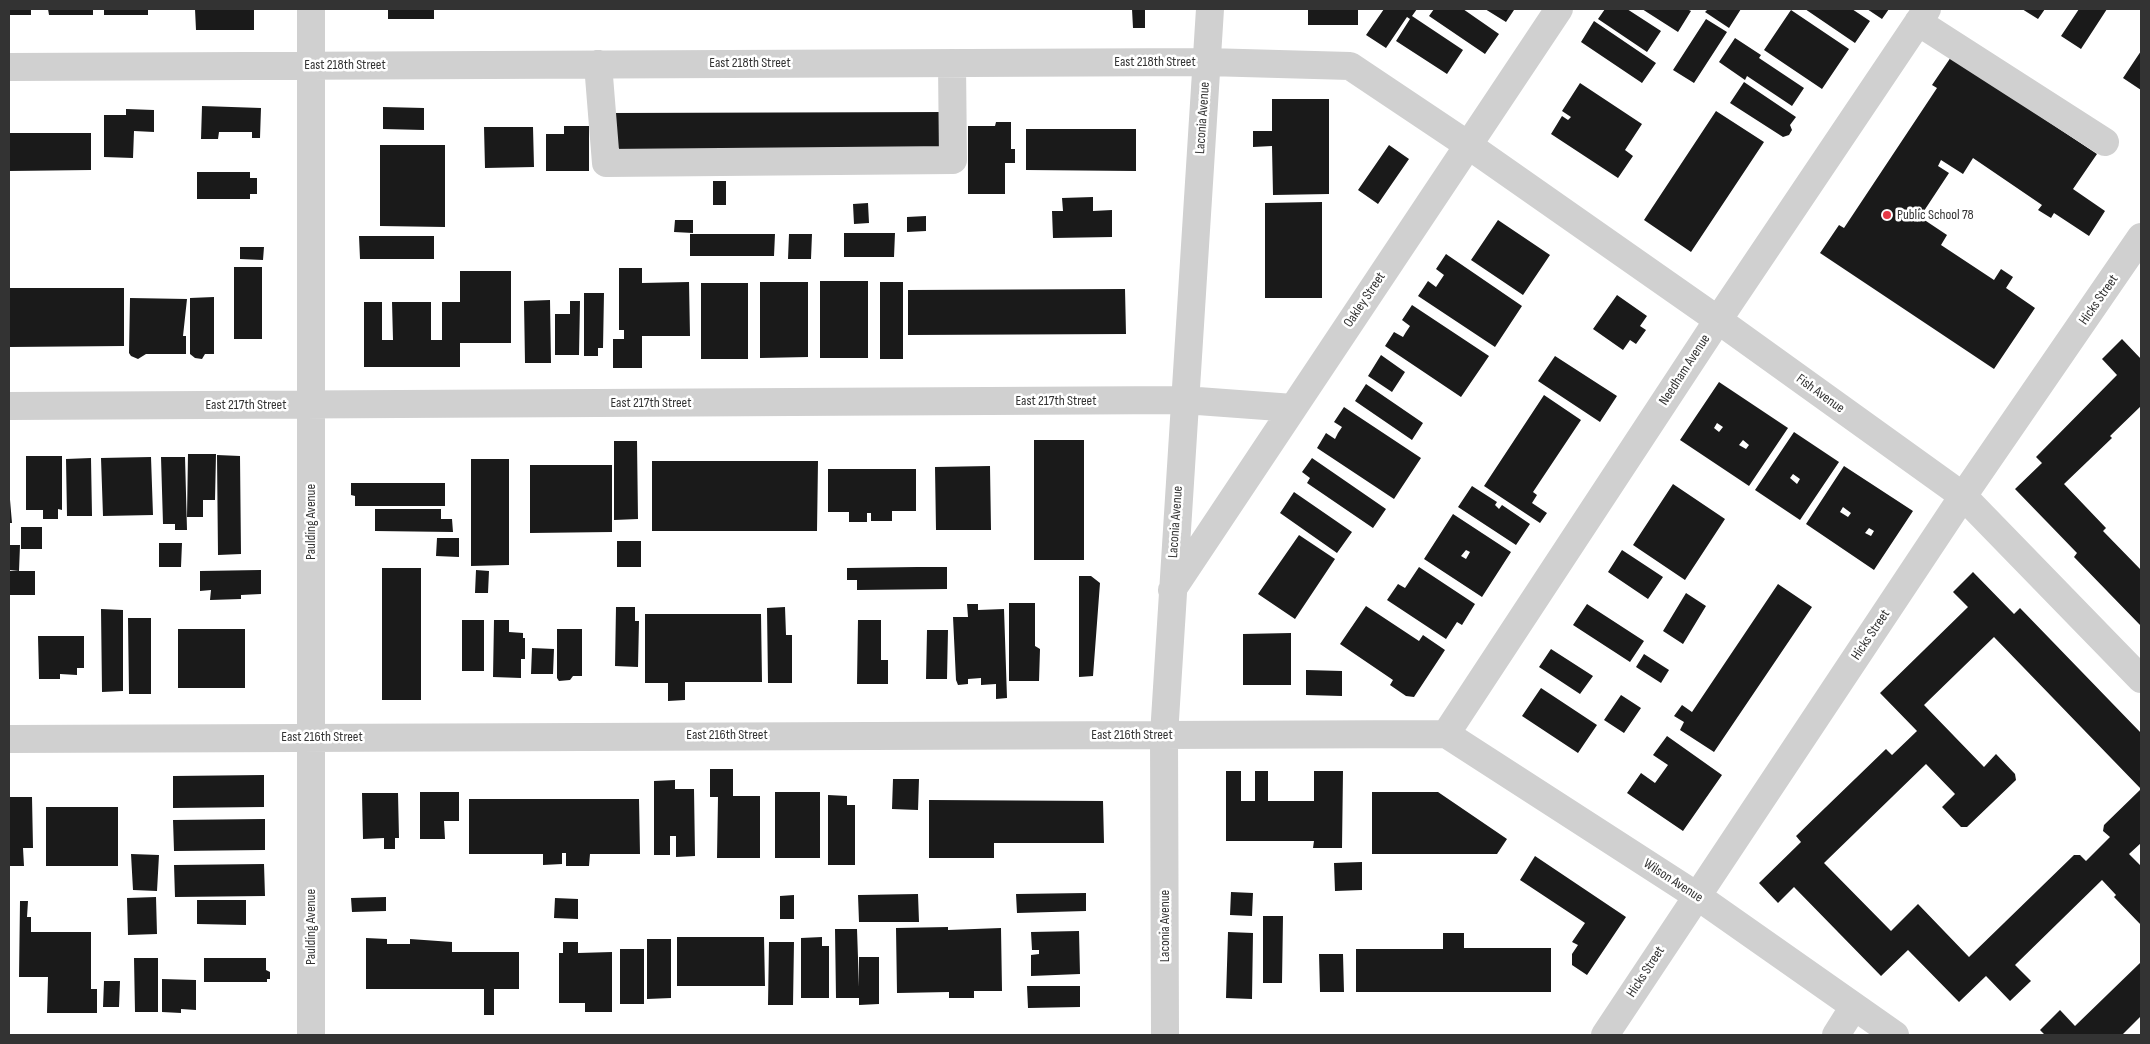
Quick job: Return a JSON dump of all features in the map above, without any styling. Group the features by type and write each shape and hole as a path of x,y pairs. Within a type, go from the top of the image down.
{"street":[{"name":"Paulding Avenue","path":"311,9 311,1035"},
{"name":"Laconia Avenue","path":"1165,1035 1164,734 1210,9"},
{"name":"Oakley Street","path":"1172,591 1559,9"},
{"path":"1923,15 2104,142"},
{"name":"Needham Avenue","path":"1446,734 1718,320 1923,15"},
{"name":"East 218th Street","path":"9,67 1207,62 1350,66 1468,145"},
{"path":"598,64 606,163 953,160 952,63"},
{"name":"Fish Avenue","path":"1468,145 1718,320 1963,496 2141,679"},
{"name":"Hicks Street","path":"1605,1035 1963,496 2139,248"},
{"name":"East 217th Street","path":"9,406 1184,400 1293,408"},
{"name":"East 216th Street","path":"9,739 311,736 1446,734"},
{"name":"Wilson Avenue","path":"1446,734 1697,896 1853,1008 1895,1035"},
{"path":"1836,1035 1853,1008"}],"building":[{"path":"9,9 31,9 31,15 9,15"},
{"path":"48,9 93,9 93,15 49,15"},
{"path":"104,9 148,9 148,15 104,15"},
{"path":"195,9 254,9 254,30 196,30"},
{"path":"388,9 434,9 434,19 388,19"},
{"path":"1132,9 1145,9 1145,28 1133,28"},
{"path":"1308,9 1358,9 1358,25 1308,25"},
{"path":"1384,9 1417,9 1412,16 1463,50 1447,74 1396,41 1410,19 1407,17 1386,48 1366,35"},
{"path":"1434,9 1463,9 1499,34 1485,54 1429,16"},
{"path":"1485,9 1513,9 1514,10 1506,22"},
{"path":"1605,9 1627,9 1661,31 1647,52 1598,19"},
{"path":"1642,9 1687,9 1691,11 1678,32"},
{"path":"1708,9 1741,9 1729,28 1705,12"},
{"path":"1805,9 1852,9 1870,21 1855,43"},
{"path":"1867,9 1889,9 1882,19"},
{"path":"2022,9 2045,9 2038,19"},
{"path":"2079,9 2107,9 2081,49 2061,36"},
{"path":"1791,10 1849,49 1822,89 1764,50"},
{"path":"1706,19 1727,32 1694,83 1673,70"},
{"path":"1594,21 1656,63 1642,83 1581,42"},
{"path":"1735,38 1761,55 1759,58 1804,88 1792,106 1747,76 1745,80 1719,62"},
{"path":"2141,51 2141,90 2123,78"},
{"name":"Public School 78","path":"1951,57 2097,154 2073,189 2105,211 2089,236 2054,213 2051,218 2038,210 2042,205 1973,158 1963,174 1941,160 1938,166 1949,173 1920,217 1947,235 1941,245 1994,280 2001,269 2013,277 2006,288 2035,308 1994,369 1820,253 1839,225 1844,228 1937,88 1932,85"},
{"path":"1744,82 1796,117 1790,125 1792,130 1789,135 1783,137 1730,103"},
{"path":"1580,83 1642,124 1625,150 1633,156 1618,178 1551,134 1562,116 1568,120 1571,117 1562,111"},
{"path":"1272,99 1329,99 1329,194 1273,195 1272,146 1253,147 1253,131 1272,131"},
{"path":"202,106 261,108 260,138 252,138 252,132 219,132 218,139 201,139"},
{"path":"383,107 424,108 424,130 383,129"},
{"path":"126,109 154,110 154,132 134,131 133,158 104,157 104,115 126,115"},
{"path":"1716,111 1764,142 1691,252 1644,220"},
{"path":"946,112 946,149 615,151 615,113"},
{"path":"996,122 1011,122 1011,149 1015,149 1015,163 1005,163 1005,194 968,194 968,126 995,126"},
{"path":"564,126 589,126 589,171 546,171 546,134 564,134"},
{"path":"484,127 533,127 534,167 485,168"},
{"path":"1026,129 1136,129 1136,171 1026,170"},
{"path":"9,133 91,133 91,170 9,171"},
{"path":"380,145 445,145 445,227 380,226"},
{"path":"1389,145 1409,159 1378,204 1358,190"},
{"path":"197,172 250,172 250,178 257,178 257,194 250,194 250,199 197,199"},
{"path":"713,181 726,181 726,205 713,205"},
{"path":"1093,197 1093,211 1112,210 1112,237 1053,238 1052,211 1063,211 1062,198"},
{"path":"1322,202 1322,298 1265,298 1265,203"},
{"path":"868,203 869,223 854,224 853,204"},
{"path":"926,216 926,231 907,232 907,217"},
{"path":"675,220 693,220 693,233 674,232"},
{"path":"1498,220 1550,255 1523,295 1471,260"},
{"path":"844,233 895,233 894,257 844,257"},
{"path":"690,234 775,234 774,256 690,256"},
{"path":"789,234 812,234 811,259 788,259"},
{"path":"359,236 434,236 434,259 360,259"},
{"path":"240,247 264,247 263,260 240,259"},
{"path":"1446,254 1522,306 1495,347 1418,296 1428,281 1436,287 1444,275 1436,269"},
{"path":"234,267 262,267 262,339 234,339"},
{"path":"619,268 642,268 642,283 689,282 690,336 642,336 642,368 613,368 613,339 624,339 624,330 619,330"},
{"path":"460,271 511,271 511,343 460,343 460,367 364,367 364,302 382,302 382,340 393,340 392,302 431,302 431,340 442,340 442,302 460,302"},
{"path":"820,281 868,281 868,358 820,358"},
{"path":"760,282 808,282 808,357 760,358"},
{"path":"880,282 903,282 903,359 880,359"},
{"path":"701,283 748,283 748,359 701,359"},
{"path":"9,288 124,288 124,346 9,347"},
{"path":"1125,289 1126,334 908,335 908,290"},
{"path":"584,293 604,293 603,348 598,348 598,356 584,356"},
{"path":"1617,295 1647,316 1640,326 1646,330 1636,344 1630,340 1623,350 1593,329"},
{"path":"214,297 214,354 205,354 202,359 195,358 190,354 190,298"},
{"path":"130,298 187,299 183,336 186,336 186,354 146,354 138,359 131,356 129,353"},
{"path":"550,300 551,363 525,363 524,301"},
{"path":"570,301 580,301 579,355 555,355 555,314 570,314"},
{"path":"1412,305 1489,356 1461,397 1385,346 1394,332 1403,337 1410,326 1402,320"},
{"path":"2122,339 2141,359 2141,406 2110,436 2112,438 2064,484 2106,528 2103,531 2141,570 2141,626 2074,557 2077,553 2015,489 2042,463 2036,457 2117,375 2102,359"},
{"path":"1381,355 1405,372 1392,392 1368,376"},
{"path":"1555,356 1617,396 1600,422 1538,381"},
{"path":"1719,382 1788,428 1749,486 1680,440","holes":["1717,423 1723,427 1719,432 1714,428","1743,440 1749,445 1746,449 1739,445"]},
{"path":"1366,384 1423,423 1412,440 1355,401"},
{"path":"1544,395 1581,420 1533,492 1537,495 1532,503 1547,513 1540,523 1484,486"},
{"path":"1344,407 1421,458 1394,499 1317,448 1326,433 1335,439 1342,427 1334,422"},
{"path":"1794,432 1839,462 1800,520 1755,490","holes":["1793,474 1800,479 1797,484 1790,478"]},
{"path":"1034,440 1084,440 1084,560 1034,560"},
{"path":"614,441 637,441 638,519 614,520"},
{"path":"188,454 216,454 215,500 203,500 203,517 187,517"},
{"path":"217,455 240,456 241,554 218,555"},
{"path":"26,456 62,456 62,510 58,509 58,519 43,519 43,510 26,510"},
{"path":"151,457 153,515 103,516 101,458"},
{"path":"161,457 185,457 187,530 175,530 175,524 163,524"},
{"path":"91,458 92,516 67,516 66,459"},
{"path":"1312,458 1386,509 1373,528 1307,483 1310,478 1302,472"},
{"path":"471,459 509,459 509,565 471,566"},
{"path":"652,461 818,461 817,531 652,531"},
{"path":"530,465 612,465 612,532 530,533"},
{"path":"990,466 991,530 936,530 935,467"},
{"path":"1844,466 1913,511 1874,570 1806,524","holes":["1843,507 1851,513 1848,517 1840,512","1869,528 1874,531 1871,536 1865,533"]},
{"path":"828,469 916,469 916,511 892,511 892,521 871,521 871,513 867,513 867,522 849,522 849,512 828,512"},
{"path":"351,483 445,483 445,506 355,506 355,496 351,495"},
{"path":"1673,484 1725,519 1685,580 1633,545"},
{"path":"1472,486 1497,502 1495,505 1499,509 1502,505 1530,524 1516,545 1458,507"},
{"path":"9,488 12,523 9,523"},
{"path":"1294,492 1352,532 1337,553 1280,513"},
{"path":"375,509 441,509 441,519 452,519 453,532 375,531"},
{"path":"1453,514 1511,552 1482,597 1424,559","holes":["1466,550 1470,552 1466,559 1461,556"]},
{"path":"21,527 42,527 42,549 21,549"},
{"path":"1299,535 1335,559 1295,619 1258,594"},
{"path":"437,538 459,538 459,557 436,556"},
{"path":"617,541 641,541 641,567 617,567"},
{"path":"159,543 182,543 181,567 159,567"},
{"path":"9,545 20,545 19,571 9,570"},
{"path":"1622,550 1663,577 1648,599 1608,572"},
{"path":"947,567 947,589 857,590 857,580 847,580 847,568"},
{"path":"1419,567 1475,604 1462,625 1457,622 1446,639 1387,600 1398,584 1405,588"},
{"path":"382,568 421,568 421,700 382,700"},
{"path":"261,570 261,594 241,595 241,599 210,600 211,590 200,591 200,571"},
{"path":"476,570 489,571 488,593 475,593"},
{"path":"9,571 35,571 35,595 9,595"},
{"path":"1973,572 2014,614 2020,608 2141,733 2141,789 2141,843 2129,854 2141,866 2141,925 2114,897 2116,895 2102,880 2015,965 2031,981 2010,1001 1986,976 1959,1002 1908,950 1881,976 1794,887 1778,903 1759,883 1801,842 1796,836 1886,749 1892,755 1917,731 1880,693 1968,607 1953,592","holes":["1994,637 2141,789 2104,825 2103,831 2110,837 2086,861 2080,855 2074,855 1969,957 1918,904 1891,931 1824,863 1926,764 1955,794 1942,807 1961,827 1967,827 2016,780 2015,774 1996,754 1984,767 1924,705"]},
{"path":"1079,576 1091,576 1100,583 1093,676 1079,677"},
{"path":"1778,584 1812,607 1714,752 1680,730 1684,722 1674,716 1682,705 1692,712"},
{"path":"1686,593 1706,606 1683,644 1663,631"},
{"path":"1009,603 1035,603 1035,646 1040,649 1039,681 1009,681"},
{"path":"967,604 978,604 978,610 1004,609 1007,698 996,699 996,684 981,685 981,678 968,679 968,684 958,685 956,680 953,617 968,617"},
{"path":"1587,604 1644,641 1630,662 1573,625"},
{"path":"1366,606 1419,641 1423,635 1445,650 1414,697 1406,696 1390,685 1393,680 1340,644"},
{"path":"616,607 635,607 635,621 639,621 638,667 615,666"},
{"path":"785,607 786,635 792,635 792,683 768,683 767,608"},
{"path":"101,609 123,610 123,691 102,692"},
{"path":"645,614 761,614 762,682 685,682 685,700 668,701 668,683 645,683"},
{"path":"128,618 151,618 151,694 129,694"},
{"path":"462,620 484,620 484,671 462,671"},
{"path":"494,620 509,620 509,632 523,633 523,638 525,638 525,659 521,659 521,678 493,677"},
{"path":"858,620 881,620 881,660 888,660 888,684 857,684"},
{"path":"178,629 245,629 245,688 178,688"},
{"path":"557,629 582,629 582,676 573,676 570,680 559,681 557,678"},
{"path":"927,630 948,630 947,679 926,679"},
{"path":"1291,633 1291,685 1243,685 1243,634"},
{"path":"38,636 84,636 84,668 77,668 77,675 60,674 60,679 39,679"},
{"path":"532,648 554,649 553,674 531,674"},
{"path":"1551,649 1593,676 1580,694 1539,667"},
{"path":"1644,654 1669,670 1661,683 1636,667"},
{"path":"1306,670 1342,671 1342,696 1306,695"},
{"path":"1541,688 1597,725 1578,753 1522,716"},
{"path":"1621,695 1641,708 1624,733 1604,720"},
{"path":"1667,736 1722,775 1683,831 1627,793 1641,773 1655,783 1668,765 1653,755"},
{"path":"710,769 733,769 733,796 760,796 760,858 717,858 718,797 710,797"},
{"path":"1226,771 1241,771 1241,801 1255,801 1255,771 1268,771 1268,801 1314,801 1314,771 1343,771 1342,848 1313,848 1314,841 1226,841"},
{"path":"264,775 264,807 173,808 173,776"},
{"path":"893,779 919,779 918,810 892,809"},
{"path":"675,780 675,789 694,789 695,856 676,857 676,836 670,836 670,855 654,855 654,781"},
{"path":"420,792 459,792 459,821 444,821 445,839 420,839"},
{"path":"775,792 820,792 820,858 775,858"},
{"path":"1372,792 1438,792 1507,839 1497,854 1372,854"},
{"path":"362,793 398,793 399,838 395,838 395,849 384,849 384,838 363,839"},
{"path":"828,795 847,796 847,805 855,805 855,865 828,865"},
{"path":"9,797 32,797 33,848 23,848 24,866 9,866"},
{"path":"469,799 639,799 640,854 590,854 589,866 566,866 566,853 562,853 562,864 543,865 543,854 469,854"},
{"path":"929,800 1103,801 1104,843 994,843 994,858 929,858"},
{"path":"46,807 118,807 118,866 46,866"},
{"path":"265,819 265,850 174,851 173,820"},
{"path":"131,854 159,855 157,891 133,890"},
{"path":"1535,856 1626,917 1587,975 1572,965 1572,954 1578,945 1572,942 1585,923 1520,880"},
{"path":"1362,862 1362,890 1335,891 1334,863"},
{"path":"264,864 265,896 175,897 174,865"},
{"path":"1231,892 1253,893 1252,916 1230,915"},
{"path":"1086,893 1086,911 1017,913 1016,894"},
{"path":"918,894 919,922 859,922 858,895"},
{"path":"794,895 794,919 780,919 780,896"},
{"path":"156,897 157,934 128,935 127,898"},
{"path":"386,897 386,911 352,912 351,898"},
{"path":"555,898 578,899 578,919 554,918"},
{"path":"197,900 246,900 246,925 197,924"},
{"path":"20,901 28,901 27,917 31,917 31,932 91,932 91,989 97,989 97,1013 47,1013 48,977 19,977"},
{"path":"1263,916 1283,916 1282,983 1263,983"},
{"path":"948,927 948,930 1001,928 1002,991 974,991 974,998 949,998 949,992 897,993 896,928"},
{"path":"835,929 857,929 859,987 859,957 879,957 879,1004 859,1005 859,998 836,998"},
{"path":"1079,931 1080,974 1031,976 1031,955 1039,954 1039,950 1032,950 1031,932"},
{"path":"1228,932 1253,933 1252,999 1226,998"},
{"path":"1443,933 1464,933 1464,948 1551,948 1551,992 1356,992 1356,949 1443,949"},
{"path":"677,937 764,937 765,986 677,986"},
{"path":"822,937 822,946 829,946 829,998 801,998 801,938"},
{"path":"366,938 387,939 387,944 410,944 410,939 452,942 452,952 519,952 519,989 494,989 494,1015 484,1015 484,989 366,989"},
{"path":"647,939 671,939 671,998 647,999"},
{"path":"563,942 578,942 578,953 612,952 612,1012 585,1012 585,1003 559,1003 559,953 563,953"},
{"path":"769,942 794,942 793,1005 768,1005"},
{"path":"620,949 644,949 644,1004 620,1004"},
{"path":"1319,954 1343,954 1344,992 1320,992"},
{"path":"134,958 158,958 158,1012 135,1012"},
{"path":"204,958 266,958 266,970 270,972 270,979 267,979 267,982 204,982"},
{"path":"2141,962 2141,1016 2122,1035 2045,1035 2040,1030 2060,1010 2075,1026"},
{"path":"162,979 196,980 196,1010 181,1009 181,1013 162,1012"},
{"path":"104,981 120,981 119,1007 103,1007"},
{"path":"1027,986 1080,986 1080,1007 1028,1008"}],"place":[{"name":"Public School 78","path":"1887,215"}]}
